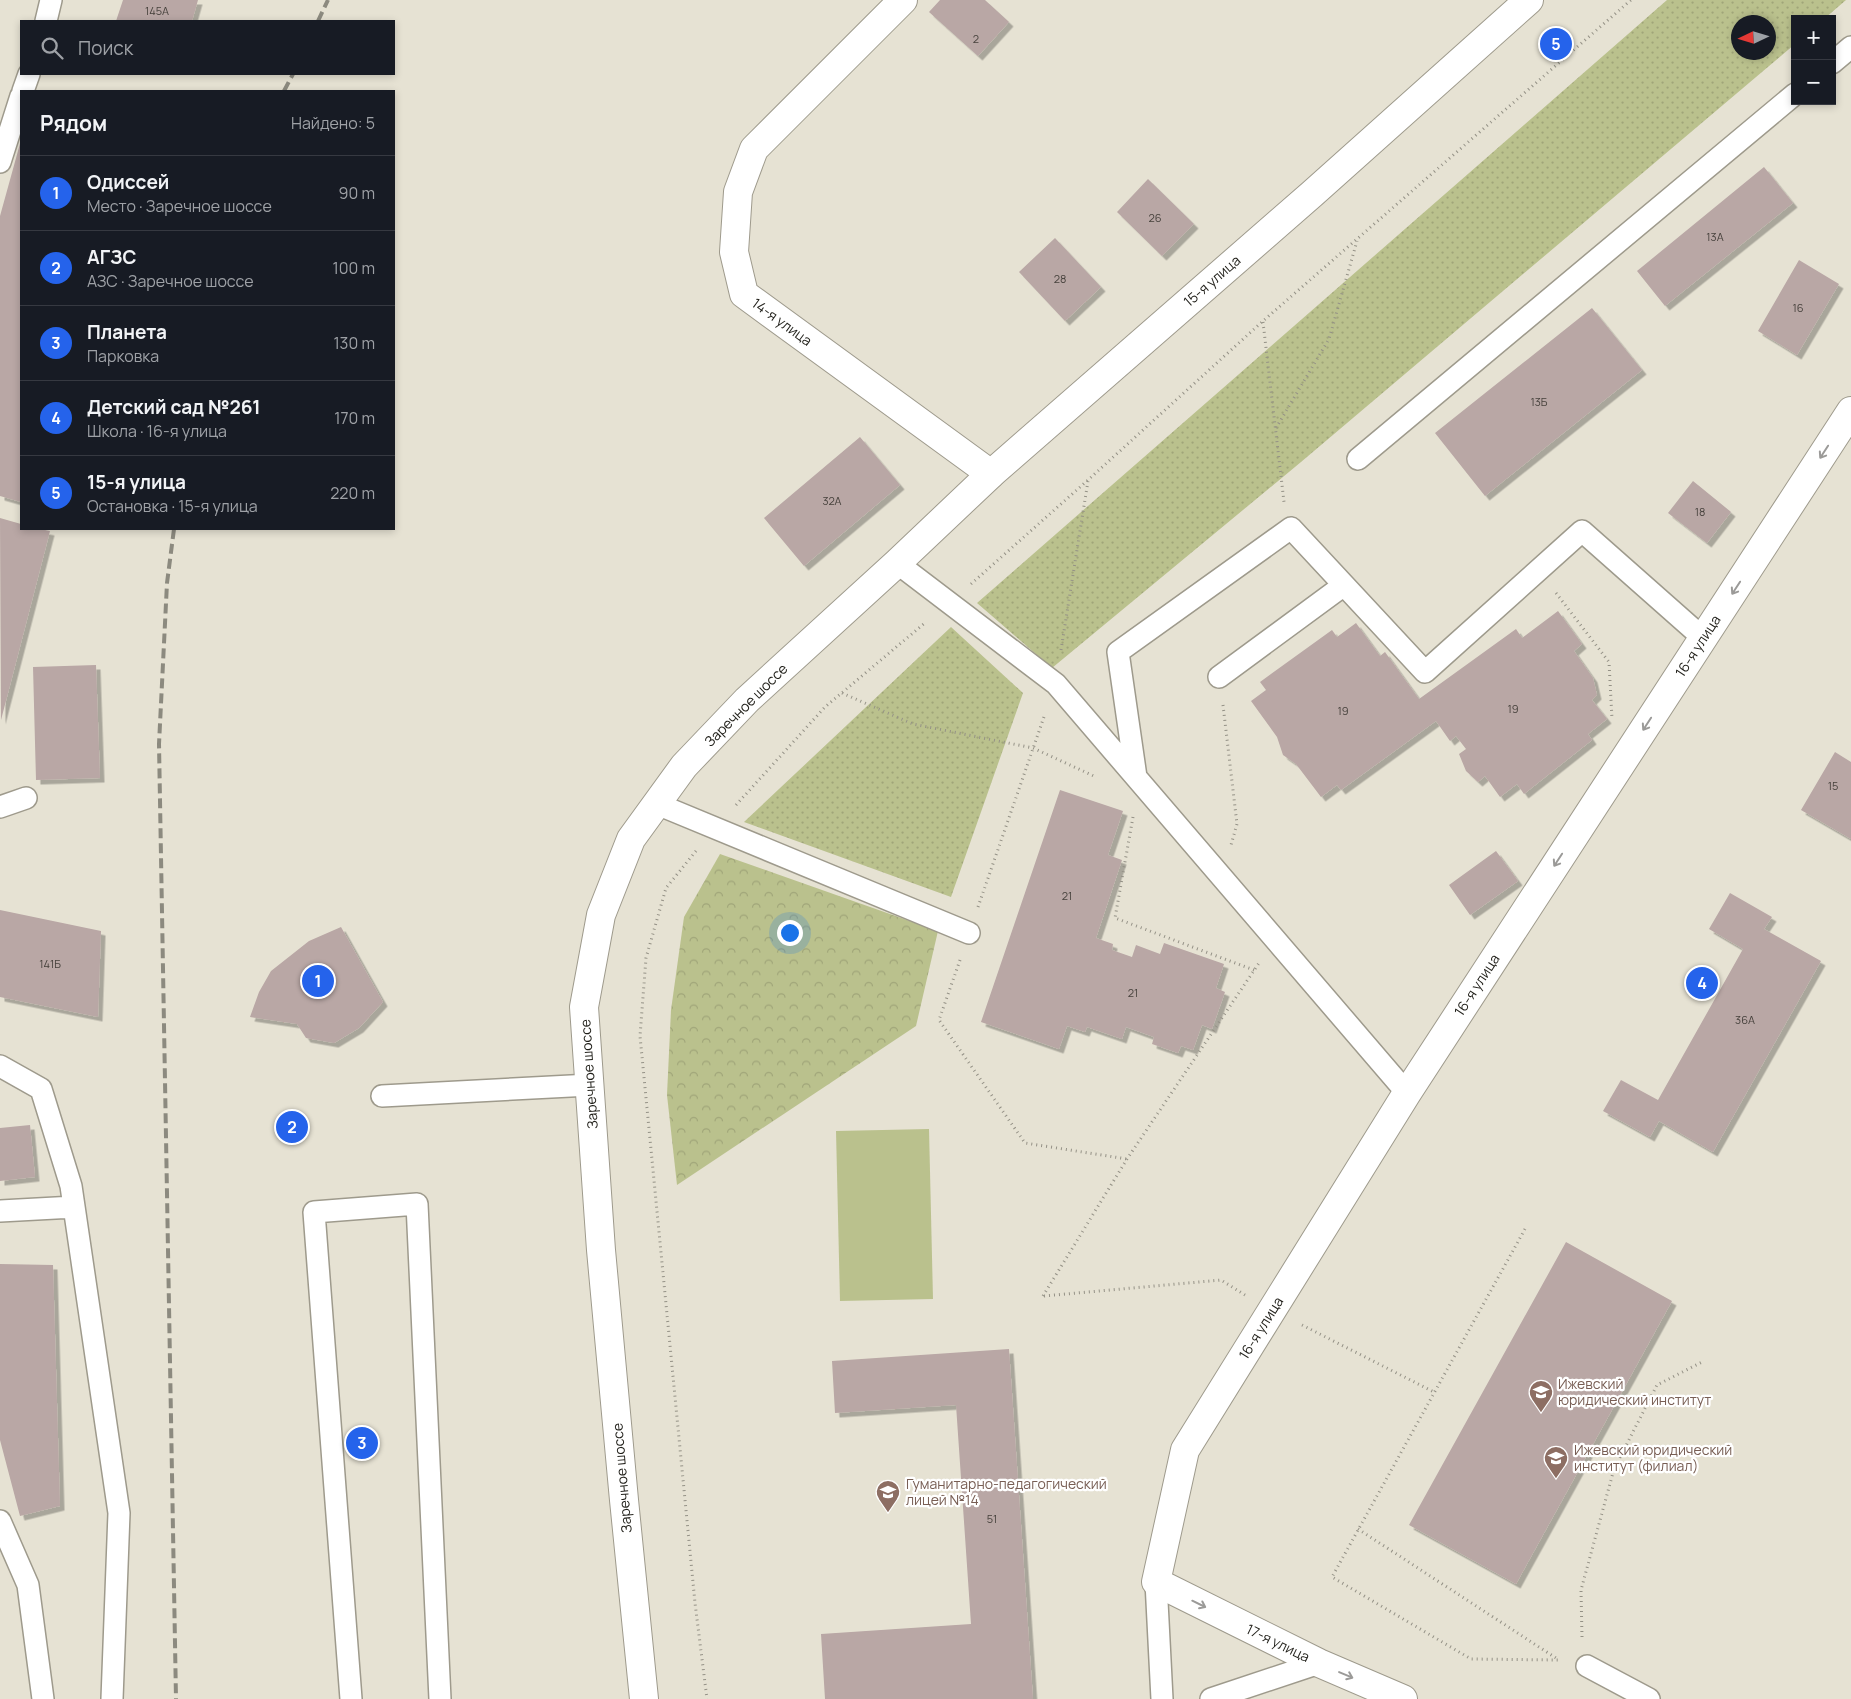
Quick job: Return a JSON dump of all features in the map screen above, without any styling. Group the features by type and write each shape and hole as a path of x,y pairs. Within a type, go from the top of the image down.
{"street":[{"name":"14-я улица","path":"903,0 754,149 738,192 734,252 744,294 991,474"},
{"name":"15-я улица","path":"897,563 991,474 1312,194 1529,0"},
{"name":"16-я улица","path":"1156,1582 1185,1450 1407,1093 1851,411"},
{"name":"Заречное шоссе","path":"644,1699 603,1269 584,1007 601,915 631,839 684,766 747,700 897,563"},
{"name":"17-я улица","path":"1156,1582 1319,1663 1403,1699"}],"lane":[{"path":"46,20 52,0"},
{"path":"1836,60 1851,48"},
{"path":"23,90 28,75"},
{"path":"1358,459 1791,97"},
{"path":"0,162 20,99"},
{"path":"1136,777 1118,652 1291,528 1425,672 1582,531 1703,638"},
{"path":"897,563 1056,684 1407,1093"},
{"path":"1219,677 1344,585"},
{"path":"0,807 26,798"},
{"path":"657,804 969,933"},
{"path":"0,1066 41,1089 71,1186 119,1513 112,1699"},
{"path":"382,1096 590,1085"},
{"path":"351,1699 314,1212 417,1204 440,1699"},
{"path":"0,1211 74,1207"},
{"path":"0,1521 28,1585 43,1699"},
{"path":"1156,1582 1162,1699"},
{"path":"1211,1699 1319,1663"},
{"path":"1587,1666 1650,1699"}],"path":[{"path":"707,1699 694,1603 640,1036 646,958 666,888 716,827 825,707 949,603 1263,321 1631,0"},
{"path":"1276,429 1330,339 1358,239"},
{"path":"1263,321 1284,502 1282,534"},
{"path":"1088,480 1056,684 939,1020 1025,1143 1127,1159"},
{"path":"1538,571 1609,662 1615,774"},
{"path":"1219,677 1236,824 1222,878"},
{"path":"842,693 914,724 1033,748 1102,780"},
{"path":"1133,815 1115,918 1254,970"},
{"path":"1044,1296 1127,1159 1275,939"},
{"path":"1525,1229 1332,1577 1471,1659 1560,1660 1566,1655"},
{"path":"1577,1643 1582,1637 1580,1590 1614,1469 1657,1385 1704,1361"},
{"path":"1358,1529 1560,1660"}],"green space":[{"path":"1667,0 1846,0 1829,15 1791,15 1791,47 1301,462 1052,668 977,603"},
{"path":"951,627 1023,693 951,897 744,822"},
{"path":"720,854 938,931 916,1026 677,1185 667,1095 671,1010 684,917"},
{"path":"929,1129 933,1299 840,1301 836,1131"}],"building":[{"path":"123,0 198,0 192,20 116,20"},
{"path":"940,0 985,0 1009,22 978,56 929,12"},
{"path":"20,144 20,502 0,496 0,216"},
{"path":"1764,167 1793,203 1665,306 1637,271"},
{"path":"1148,179 1194,224 1162,256 1117,212"},
{"path":"1055,238 1101,287 1065,321 1019,272"},
{"path":"1799,260 1839,284 1797,355 1758,331"},
{"path":"1592,308 1642,370 1485,496 1435,433"},
{"path":"860,437 900,485 804,566 764,518"},
{"path":"1693,481 1731,512 1707,543 1668,513"},
{"path":"0,518 20,524 20,530 50,531 1,720"},
{"path":"1558,611 1582,644 1574,651 1593,678 1597,695 1592,700 1607,719 1588,734 1592,740 1524,794 1517,784 1500,797 1485,776 1478,782 1466,771 1459,754 1466,749 1456,736 1450,741 1436,721 1341,790 1337,785 1321,797 1296,764 1283,755 1277,737 1251,701 1266,690 1260,682 1332,630 1337,637 1356,623 1380,656 1385,652 1419,699 1516,629 1522,638"},
{"path":"96,665 100,778 36,780 33,667"},
{"path":"1835,752 1851,762 1851,839 1801,810"},
{"path":"1060,790 1123,811 1108,855 1122,860 1096,938 1113,944 1112,950 1132,957 1136,945 1160,954 1164,943 1224,964 1216,988 1225,992 1212,1029 1202,1025 1193,1050 1181,1046 1178,1053 1152,1044 1154,1037 1126,1027 1122,1039 1087,1027 1085,1032 1067,1026 1059,1049 981,1022"},
{"path":"1496,851 1518,881 1470,915 1449,885"},
{"path":"1730,893 1772,917 1764,929 1821,961 1713,1152 1659,1121 1650,1137 1603,1111 1621,1080 1658,1100 1743,949 1709,929"},
{"path":"0,910 101,931 98,1017 0,997"},
{"path":"341,927 383,1002 359,1028 334,1043 306,1038 297,1024 250,1017 259,992 271,971 309,941"},
{"path":"30,1125 35,1177 0,1181 0,1128"},
{"name":"Ижевский юридический институт","path":"1566,1242 1672,1301 1516,1584 1409,1525"},
{"path":"0,1264 53,1265 60,1506 20,1516 0,1440"},
{"path":"1009,1349 1033,1699 825,1699 821,1634 971,1624 956,1405 835,1413 832,1361"}],"railway":[{"path":"318,20 328,0"},
{"path":"285,90 292,75"},
{"path":"174,530 167,583 159,744 176,1699"}],"place":[{"name":"15-я улица","path":"1556,44"},
{"name":"Одиссей","path":"318,981"},
{"name":"Детский сад №261","path":"1702,983"},
{"name":"АГЗС","path":"292,1127"},
{"name":"Ижевский юридический институт","path":"1541,1413"},
{"name":"Планета","path":"362,1443"},
{"name":"Ижевский юридический институт (филиал)","path":"1556,1479"},
{"name":"Гуманитарно-педагогический лицей №14","path":"888,1513"}]}
